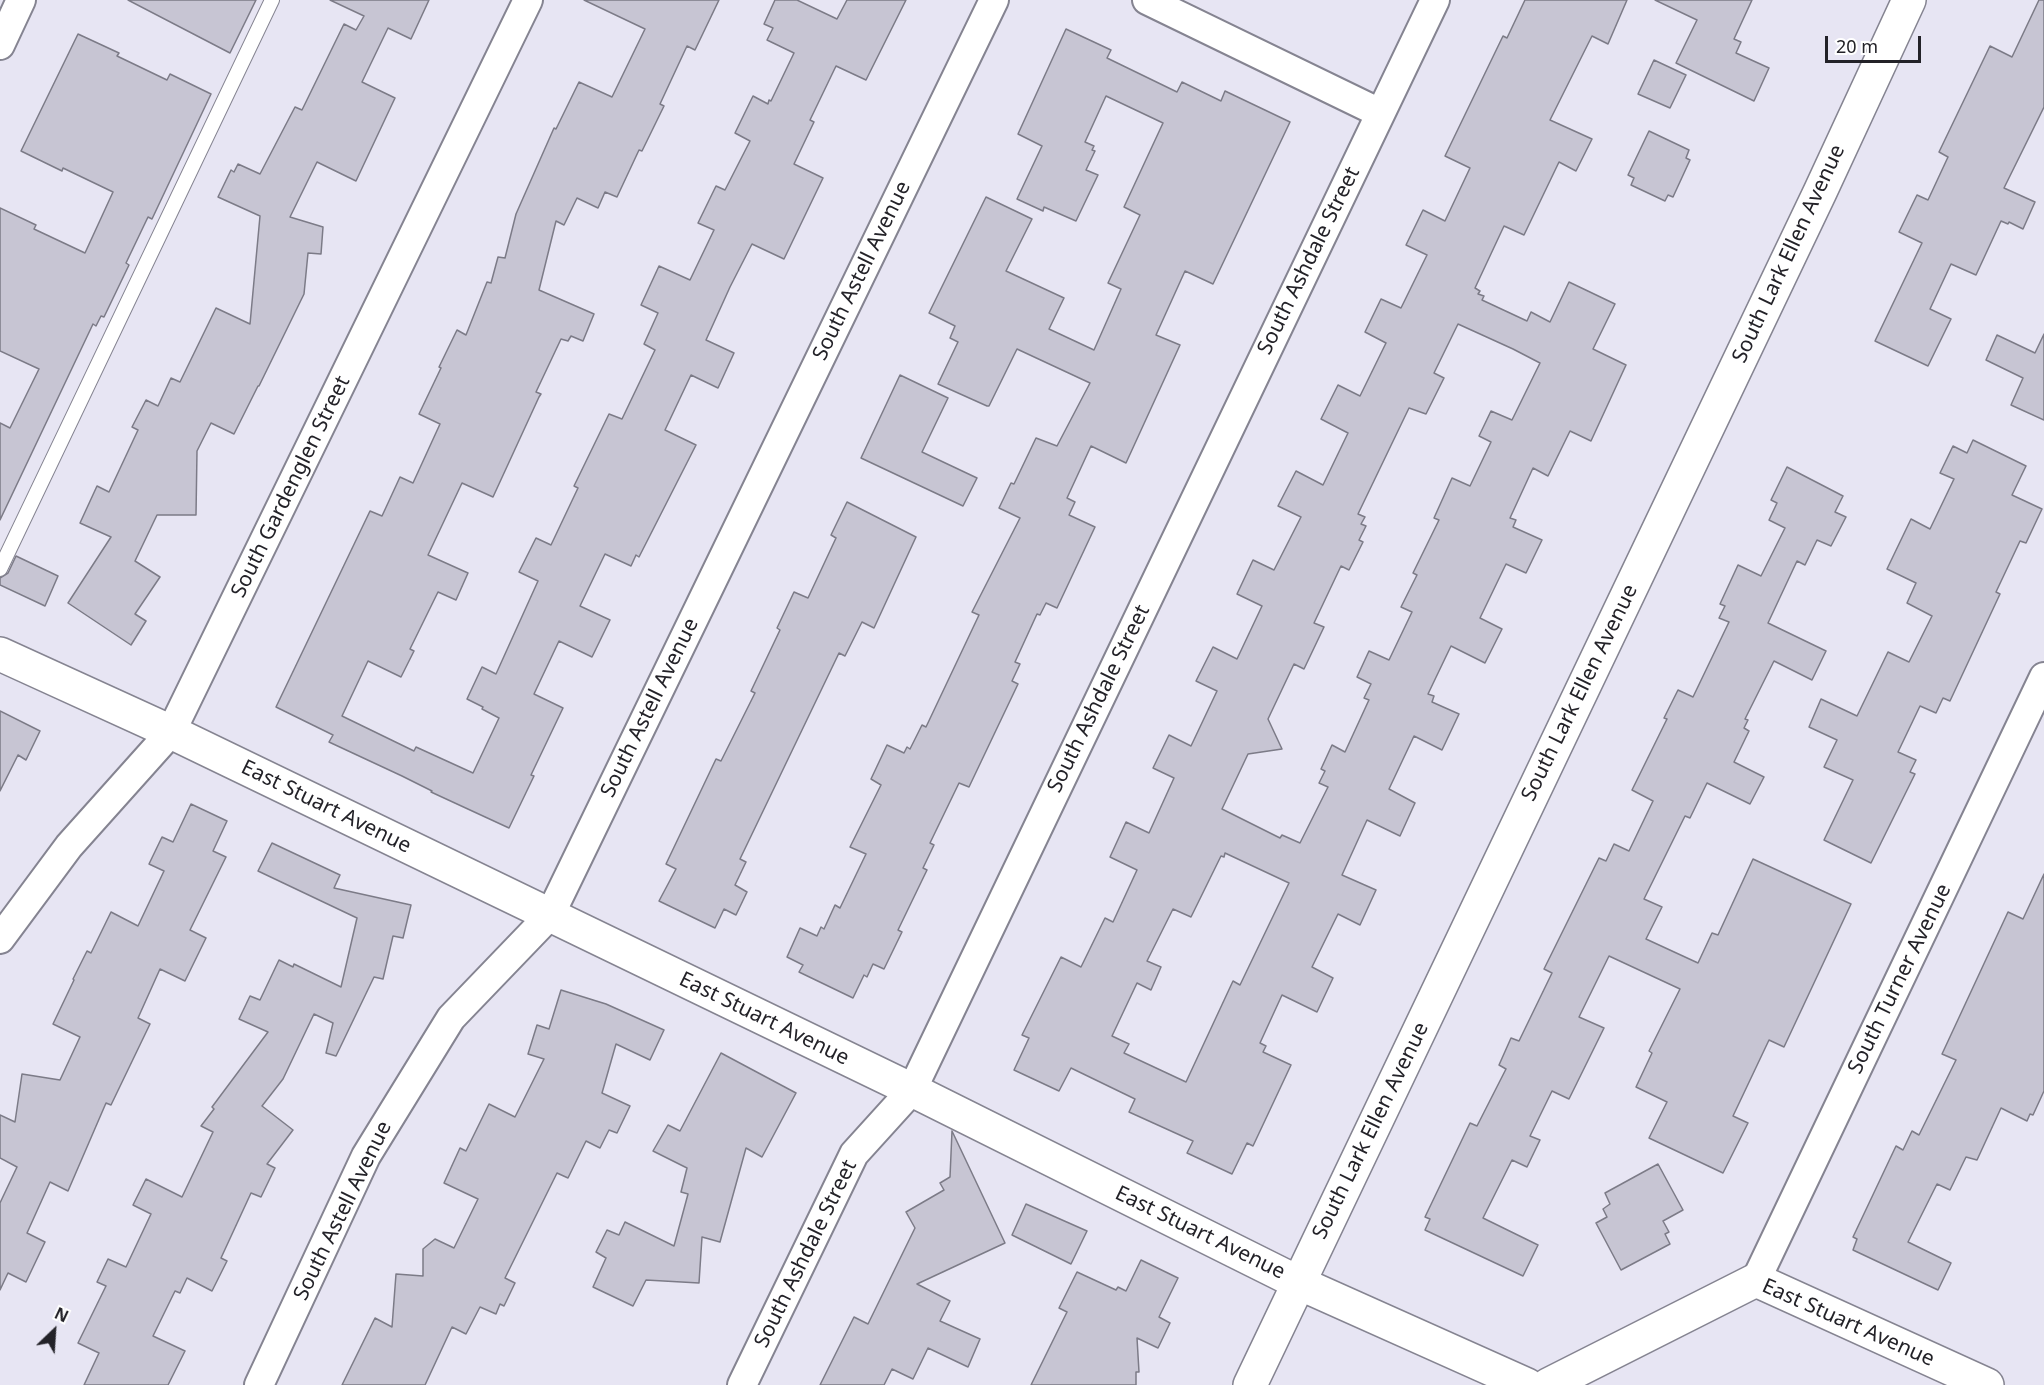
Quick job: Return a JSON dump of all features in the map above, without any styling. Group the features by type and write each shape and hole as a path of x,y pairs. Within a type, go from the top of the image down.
{"street":[{"path":"0,45 21,0"},
{"name":"South Gardenglen Street","path":"0,939 69,846 171,732 528,0"},
{"name":"South Astell Avenue","path":"259,1385 366,1155 451,1018 550,915 994,0"},
{"path":"1147,0 1380,113"},
{"name":"South Ashdale Street","path":"742,1385 854,1154 912,1090 1435,0"},
{"name":"South Lark Ellen Avenue","path":"1250,1385 1909,0"},
{"name":"East Stuart Avenue","path":"0,654 171,732 912,1090 1299,1283 1527,1385"},
{"name":"South Turner Avenue","path":"1756,1280 2044,677"},
{"name":"East Stuart Avenue","path":"1548,1385 1756,1280 1987,1385"}],"lane":[{"path":"0,569 272,0"}],"building":[{"path":"128,0 256,0 230,53"},
{"path":"330,0 429,0 411,39 388,28 362,82 395,98 356,181 317,162 290,217 323,227 321,254 308,253 304,294 234,434 211,423 197,451 196,515 157,515 135,561 160,577 135,614 146,621 131,645 68,603 111,537 80,523 97,486 109,492 138,430 132,427 146,400 158,406 171,378 180,382 216,308 250,324 260,216 218,197 231,170 234,172 238,164 260,174 295,107 302,110 344,24 356,30 364,16"},
{"path":"584,0 719,0 695,50 687,46 660,104 664,106 642,151 639,150 617,197 605,192 598,208 577,198 564,225 556,221 539,290 594,314 583,341 571,336 568,341 561,339 536,392 541,394 493,497 462,483 428,555 468,573 456,600 438,592 410,649 414,651 401,677 368,661 342,716 414,751 416,747 473,773 499,718 467,699 482,667 496,674 538,581 519,572 536,538 551,545 578,488 574,486 609,414 622,419 655,350 644,344 658,313 641,305 659,266 690,280 714,230 698,223 716,186 725,190 750,141 735,133 753,96 768,104 769,100 771,101 794,53 767,40 773,28 764,24 775,0 797,0 837,19 847,0 906,0 866,80 836,66 810,120 814,122 794,164 823,178 784,259 752,244 730,287 706,340 734,353 718,388 691,375 665,430 696,445 639,557 636,555 631,566 605,554 580,606 610,620 592,657 559,641 534,694 563,708 509,828 329,742 333,735 276,707 370,511 382,516 400,477 413,483 440,424 419,414 457,330 466,335 487,282 491,283 498,257 505,258 516,214 554,128 556,129 579,82 612,97 645,29"},
{"path":"1525,0 1627,0 1608,44 1592,36 1550,120 1592,139 1576,171 1559,162 1524,235 1504,226 1475,288 1480,291 1478,294 1484,296 1482,300 1527,321 1531,312 1550,322 1569,282 1615,304 1593,349 1626,365 1591,441 1570,431 1548,476 1533,468 1510,518 1516,520 1513,527 1542,540 1526,573 1506,564 1480,618 1502,629 1485,663 1451,646 1428,694 1434,696 1432,702 1459,714 1442,750 1414,736 1389,789 1415,803 1400,836 1367,820 1342,875 1376,890 1360,925 1338,914 1312,967 1333,978 1317,1012 1282,995 1260,1043 1266,1046 1263,1052 1291,1065 1253,1146 1247,1143 1232,1174 1187,1153 1193,1141 1129,1112 1135,1099 1071,1068 1059,1091 1014,1070 1029,1038 1022,1035 1061,957 1081,967 1105,918 1113,922 1137,870 1110,857 1126,822 1149,833 1174,778 1153,768 1169,735 1191,746 1217,691 1196,681 1213,647 1237,659 1262,606 1237,594 1253,560 1274,570 1301,517 1278,506 1296,471 1323,485 1348,433 1321,419 1338,385 1360,396 1386,343 1365,332 1381,299 1401,308 1427,255 1406,245 1423,210 1445,221 1470,168 1445,156 1503,36 1507,38","holes":["1458,324 1540,363 1512,420 1491,411 1479,436 1491,442 1470,486 1452,478 1434,518 1439,520 1413,573 1417,575 1401,607 1412,612 1389,660 1369,651 1357,677 1371,684 1364,698 1369,700 1345,752 1332,745 1321,769 1325,771 1319,783 1328,787 1300,843 1282,835 1280,838 1222,809 1248,754 1282,749 1268,719 1294,664 1304,669 1324,627 1314,623 1341,566 1349,570 1363,542 1359,540 1366,526 1361,524 1365,517 1358,514 1409,408 1426,414 1444,378 1434,373","1225,853 1289,883 1240,985 1233,981 1186,1082 1124,1053 1129,1044 1112,1036 1137,983 1151,990 1161,967 1147,961 1173,909 1191,917 1221,856 1224,857"]},
{"path":"1655,0 1752,0 1734,39 1741,42 1736,53 1769,68 1754,101 1676,63 1697,20"},
{"path":"2039,0 2044,0 2044,107 2004,188 2035,202 2023,229 2001,221 1976,275 1951,264 1930,309 1951,319 1928,366 1875,341 1922,243 1899,232 1917,195 1928,200 1948,157 1939,152 1990,46 2012,57"},
{"path":"1066,29 1111,50 1107,58 1177,92 1182,82 1221,101 1225,91 1290,122 1213,284 1185,271 1156,335 1180,345 1126,463 1091,446 1067,498 1075,502 1069,515 1095,527 1057,608 1046,603 1040,615 1037,614 1015,662 1020,664 1012,681 1018,684 969,787 959,783 930,843 934,845 923,868 927,870 898,930 902,932 884,969 873,964 867,977 864,975 853,998 799,972 803,965 787,957 800,928 817,936 821,927 824,929 835,905 840,908 866,854 850,847 881,785 871,779 887,745 904,753 907,747 910,749 922,725 926,727 979,615 972,612 1020,518 999,508 1011,483 1014,484 1036,438 1057,446 1090,383 1017,349 987,406 938,384 958,342 950,338 955,326 929,313 986,197 1032,219 1006,271 1064,298 1049,329 1094,350 1121,289 1108,283 1140,215 1124,207 1163,123 1106,96 1085,142 1094,146 1092,150 1095,151 1086,170 1098,175 1076,221 1044,207 1043,211 1017,199 1042,146 1018,134"},
{"path":"78,34 119,53 117,56 167,80 170,74 211,94 152,219 148,217 126,263 129,265 104,317 101,316 96,326 93,324 0,520 0,423 10,428 39,369 0,351 0,208 36,225 34,229 85,253 113,192 21,151"},
{"path":"1654,60 1686,75 1670,108 1638,94"},
{"path":"1649,131 1689,150 1686,158 1690,160 1673,197 1668,195 1665,201 1631,185 1634,178 1628,175"},
{"path":"2044,334 2044,420 2011,405 2023,378 1986,360 1997,335 2035,353"},
{"path":"900,375 948,398 922,452 977,478 963,506 861,458"},
{"path":"1973,440 2026,466 2012,495 2042,509 2026,543 2020,541 1996,592 2000,594 1950,701 1943,698 1936,713 1920,706 1898,752 1916,760 1910,772 1915,774 1871,863 1824,840 1853,780 1824,767 1837,740 1809,727 1821,699 1857,716 1888,652 1909,662 1932,616 1907,603 1916,583 1887,569 1911,519 1930,529 1954,479 1940,473 1953,446 1967,453"},
{"path":"1787,467 1843,496 1835,512 1846,517 1831,546 1817,540 1805,565 1797,561 1768,623 1826,651 1812,680 1774,661 1745,719 1748,720 1744,728 1749,731 1734,762 1764,777 1750,804 1707,783 1690,818 1685,816 1644,899 1662,907 1646,939 1698,963 1712,933 1718,935 1753,859 1851,904 1784,1047 1769,1040 1733,1116 1748,1123 1723,1173 1649,1138 1667,1102 1636,1087 1652,1053 1649,1051 1680,989 1609,956 1579,1017 1604,1028 1569,1099 1552,1091 1530,1136 1540,1140 1527,1167 1512,1160 1483,1218 1538,1245 1523,1276 1425,1230 1430,1219 1425,1217 1470,1123 1477,1126 1506,1069 1499,1065 1511,1038 1519,1041 1552,973 1544,969 1599,858 1606,861 1614,844 1629,851 1653,801 1632,790 1667,719 1664,718 1678,690 1693,697 1729,622 1719,618 1725,606 1720,604 1738,565 1761,576 1785,528 1769,520 1777,503 1771,500"},
{"path":"847,502 916,537 874,628 862,622 845,656 839,653 740,859 746,862 735,885 747,892 736,915 724,909 715,928 659,901 676,869 666,864 716,759 721,761 755,693 751,691 780,630 777,628 794,592 808,598 836,538 831,535"},
{"path":"16,556 58,576 45,606 0,585 0,578 8,573"},
{"path":"0,711 40,731 26,760 18,755 0,791"},
{"path":"191,804 227,821 213,851 226,857 190,930 206,938 185,981 160,969 138,1018 150,1024 111,1105 106,1103 68,1191 50,1182 27,1233 45,1242 26,1282 8,1273 0,1290 0,1203 17,1167 0,1158 0,1115 15,1122 22,1074 60,1080 80,1037 53,1024 73,979 87,951 91,953 111,912 138,926 164,871 149,864 162,837 173,842"},
{"path":"272,843 340,875 334,888 411,905 403,938 393,936 383,979 374,977 336,1056 326,1053 333,1023 314,1014 283,1079 262,1106 293,1130 267,1164 275,1168 261,1197 251,1193 221,1258 227,1261 212,1291 187,1278 180,1293 175,1291 153,1336 185,1351 168,1385 84,1385 99,1353 78,1343 106,1286 97,1282 108,1259 126,1267 151,1214 133,1205 146,1179 182,1197 213,1132 201,1126 214,1109 212,1107 268,1032 239,1019 250,996 260,1000 279,960 293,967 294,964 341,987 357,918 258,871"},
{"path":"2044,874 2044,1091 2033,1115 2030,1114 2027,1121 2001,1108 1977,1160 1966,1157 1950,1190 1937,1184 1908,1242 1951,1263 1938,1290 1853,1250 1857,1239 1853,1237 1896,1146 1903,1150 1912,1131 1919,1135 1956,1060 1942,1054 2008,912 2023,919"},
{"path":"561,990 606,1004 664,1030 650,1060 616,1044 602,1093 630,1106 617,1133 609,1130 600,1148 586,1141 568,1178 557,1173 505,1278 515,1283 504,1306 500,1304 496,1314 480,1307 466,1334 452,1327 425,1385 342,1385 375,1318 392,1327 396,1274 423,1276 423,1249 435,1239 454,1248 478,1199 444,1183 460,1148 466,1151 489,1104 515,1117 544,1059 528,1054 537,1025 549,1029"},
{"path":"721,1053 796,1093 762,1157 746,1148 720,1242 702,1237 699,1283 646,1280 633,1306 593,1287 606,1258 596,1252 607,1230 619,1235 625,1222 674,1246 688,1194 681,1192 687,1168 653,1151 668,1125 680,1131"},
{"path":"952,1131 1005,1243 917,1284 950,1301 940,1321 980,1339 968,1367 928,1348 913,1379 892,1369 884,1385 820,1385 854,1317 868,1324 915,1228 906,1212 944,1190 940,1183 950,1177"},
{"path":"1658,1164 1683,1210 1663,1221 1669,1232 1665,1234 1670,1244 1621,1270 1596,1223 1607,1217 1603,1209 1610,1204 1605,1193"},
{"path":"1026,1204 1087,1231 1071,1264 1012,1235"},
{"path":"1141,1260 1178,1278 1159,1317 1170,1323 1158,1348 1137,1338 1139,1372 1136,1372 1136,1385 1031,1385 1067,1312 1059,1308 1077,1272 1116,1290 1118,1287 1126,1291"}]}
